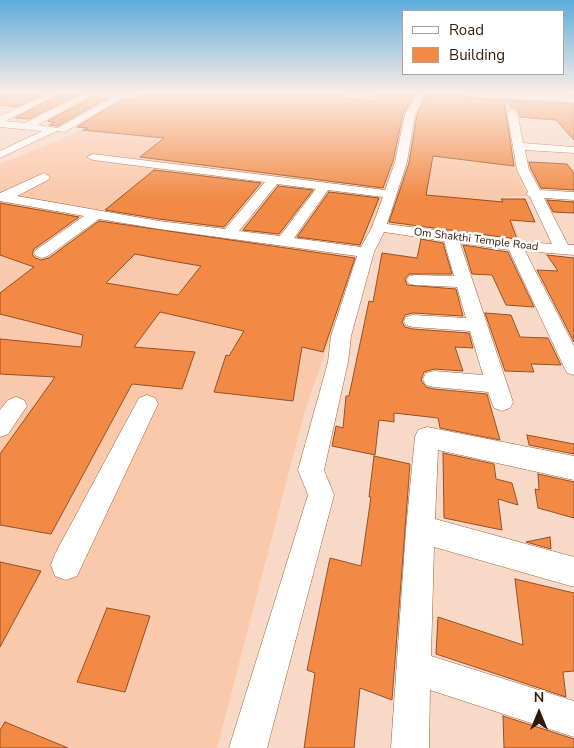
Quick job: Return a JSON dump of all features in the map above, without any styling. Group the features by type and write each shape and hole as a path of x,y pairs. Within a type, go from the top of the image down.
{"street":[{"path":"35,128 74,130"},
{"path":"0,155 62,128"},
{"path":"248,748 321,495 311,470 338,362 342,336 366,252 379,227 402,162 408,128"},
{"path":"514,128 523,170 533,194 568,250"},
{"path":"517,146 574,150"},
{"path":"93,157 390,194"},
{"path":"2,198 44,177"},
{"path":"229,234 273,180"},
{"path":"284,242 324,187"},
{"path":"533,194 574,196"},
{"path":"2,198 229,234 366,252"},
{"path":"42,253 96,214"},
{"name":"Om Shakthi Temple Road","path":"379,227 515,246 568,250"},
{"path":"434,379 499,393 450,236"},
{"path":"515,246 574,366"},
{"path":"415,280 464,282"},
{"path":"414,321 478,325"},
{"path":"66,565 147,404"},
{"path":"0,427 16,406"},
{"path":"410,748 420,529 427,437 574,468"},
{"path":"420,529 574,572"},
{"path":"415,668 574,719"}],"shaded area":[{"path":"84,128 509,128 513,163 527,196 504,197 520,240 369,228 305,410 217,748 0,748 0,164 74,134"}],"building":[{"path":"88,128 400,128 393,161 383,188 140,157 164,138 83,130"},
{"path":"415,128 508,128 514,166 433,156 426,195 503,202 501,199 525,199 535,222 510,220 517,239 389,222 409,163"},
{"path":"563,128 574,128 574,140"},
{"path":"529,162 567,164 574,173 574,190 541,188"},
{"path":"154,170 261,183 224,227 105,210"},
{"path":"278,186 313,190 279,234 243,230"},
{"path":"329,192 379,198 360,245 297,237"},
{"path":"547,200 574,202 574,213 553,212"},
{"path":"0,203 79,217 34,249 32,254 35,258 41,260 49,258 99,221 355,258 323,352 302,347 293,401 214,392 226,355 229,356 244,331 160,312 134,347 195,352 182,389 132,384 51,534 0,525 0,454 55,377 0,374 0,339 81,347 83,335 0,314 0,293 34,267 0,255","holes":["135,254 201,266 178,295 106,283"]},
{"path":"421,239 443,243 452,274 409,274 405,279 407,285 456,289 463,316 413,313 405,315 402,322 405,327 413,329 469,333 473,348 455,347 463,371 434,369 424,372 421,380 426,387 434,389 487,394 500,440 440,428 438,418 394,413 394,422 379,420 375,455 332,446 336,426 343,428 346,396 349,396 369,301 373,302 382,253 417,258"},
{"path":"463,245 508,252 534,307 506,305 492,275 472,274"},
{"path":"547,255 574,258 574,342 537,270 558,271"},
{"path":"485,313 511,315 520,337 548,338 561,365 531,364 534,372 505,371"},
{"path":"527,435 574,444 574,454 529,445"},
{"path":"443,453 494,464 496,479 512,483 518,505 498,499 502,530 444,518"},
{"path":"374,456 410,464 392,700 360,688 354,748 304,748 315,673 307,670 330,558 361,566 371,497 369,497"},
{"path":"538,474 574,482 574,518 538,508 535,489 539,490"},
{"path":"550,537 551,549 526,542"},
{"path":"0,562 41,571 0,647"},
{"path":"515,579 574,593 574,671 563,672 566,697 436,654 438,617 523,645"},
{"path":"107,608 150,616 125,692 77,682"},
{"path":"503,716 574,739 574,748 504,748"},
{"path":"5,722 68,748 0,748 0,730"}]}
